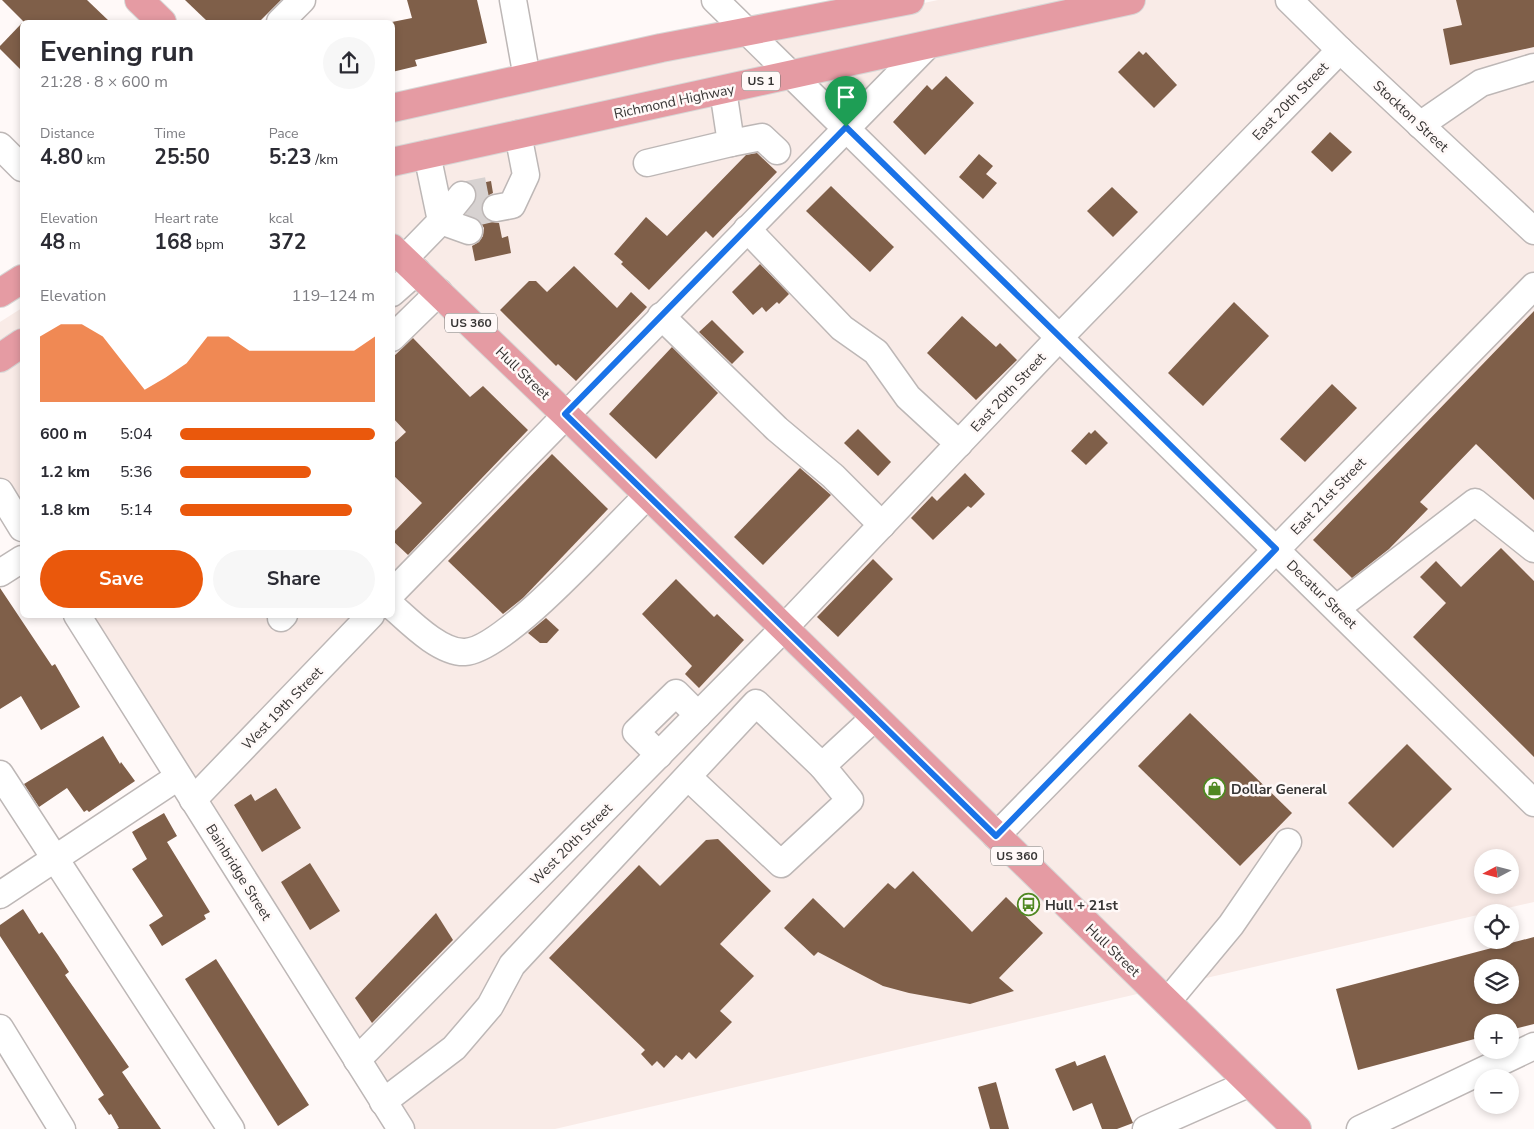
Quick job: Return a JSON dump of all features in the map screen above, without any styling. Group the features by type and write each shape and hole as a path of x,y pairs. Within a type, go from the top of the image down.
{"main road":[{"path":"139,0 160,20"},
{"path":"395,107 746,31 910,0"},
{"name":"Richmond Highway","path":"395,161 1131,0"},
{"name":"Hull Street","path":"404,259 1297,1129"},
{"path":"0,293 20,280"},
{"path":"0,358 20,345"}],"street":[{"path":"282,20 302,0"},
{"path":"513,0 527,78"},
{"name":"Decatur Street","path":"715,0 1534,803"},
{"name":"Stockton Street","path":"1289,0 1534,231"},
{"path":"395,590 927,46"},
{"name":"East 20th Street","path":"784,628 1060,337 1340,50"},
{"path":"1420,125 1481,82 1534,67"},
{"path":"723,90 731,143"},
{"path":"500,207 526,175 518,134"},
{"path":"647,163 762,137 778,151"},
{"path":"0,146 20,166"},
{"path":"395,284 404,259 459,215 427,154"},
{"path":"747,229 842,328 876,352 908,397 959,444"},
{"name":"East 21st Street","path":"996,836 1534,286"},
{"path":"395,335 439,292"},
{"path":"661,316 770,422 833,476 882,525"},
{"path":"0,492 20,525"},
{"path":"395,609 436,644 465,652 491,642 540,604 648,495"},
{"path":"1337,608 1475,502 1534,549"},
{"path":"0,573 20,560"},
{"name":"Bainbridge Street","path":"79,618 401,1129"},
{"name":"West 19th Street","path":"193,800 368,618"},
{"name":"West 20th Street","path":"357,1060 784,628"},
{"path":"383,1102 454,1048 490,1006 512,965 756,703 822,766 850,800 781,864 688,777"},
{"path":"822,766 875,717"},
{"path":"0,774 231,1129"},
{"path":"0,894 178,777"},
{"path":"1167,1002 1231,925 1288,842"},
{"path":"479,937 512,965"},
{"path":"0,1028 62,1129"},
{"path":"1360,1129 1534,1046"},
{"path":"1146,1129 1250,1083"}],"shaded area":[{"path":"938,0 1534,0 1534,902 1519,905 1474,904 1474,916 555,1129 403,1129 84,618 395,618 395,115"},
{"path":"20,309 20,517 0,484 0,322"}],"building":[{"path":"2,0 87,0 108,20 22,20"},
{"path":"185,0 281,0 261,20 206,20"},
{"path":"407,0 477,0 487,43 415,60 417,66 395,71 395,21 412,18"},
{"path":"1456,0 1534,0 1534,47 1450,65 1443,29 1462,25"},
{"path":"20,25 20,69 0,49 0,46"},
{"path":"1139,51 1143,55 1146,52 1177,85 1154,108 1118,72"},
{"path":"946,76 974,103 925,155 893,122 927,85 932,90"},
{"path":"1330,132 1352,152 1332,172 1311,152"},
{"path":"757,153 777,172 713,238 706,231 649,290 621,264 623,262 614,254 646,217 667,236 746,155"},
{"path":"979,154 993,166 986,174 997,183 983,199 959,177"},
{"path":"491,181 493,193 487,196 482,203 481,211 485,218 491,222 499,223 502,238 508,236 511,253 475,261 472,246 479,242 483,236 484,228 480,221 466,214 477,198 476,190 472,185"},
{"path":"831,186 894,247 870,272 806,211"},
{"path":"1112,187 1138,212 1113,237 1087,211"},
{"path":"760,264 789,294 779,304 777,302 766,312 762,307 753,315 732,292"},
{"path":"574,266 617,308 631,292 647,307 576,381 558,364 556,366 500,310 529,281 536,281 547,292"},
{"path":"1234,302 1269,336 1203,406 1168,373"},
{"path":"1534,311 1534,500 1476,444 1420,502 1428,509 1389,549 1352,578 1313,540"},
{"path":"962,316 996,347 1000,343 1017,360 976,400 927,353"},
{"path":"712,320 744,352 732,364 699,332"},
{"path":"413,338 470,397 483,386 528,430 408,555 395,543 395,531 422,503 395,477 395,442 406,432 395,420 395,355"},
{"path":"672,347 718,393 656,459 609,414"},
{"path":"1332,384 1357,408 1305,462 1280,439"},
{"path":"858,429 891,462 878,476 844,443"},
{"path":"1095,430 1108,443 1086,465 1071,451 1089,432 1091,434"},
{"path":"552,454 608,509 523,598 503,614 448,561"},
{"path":"800,468 831,495 763,565 734,537"},
{"path":"965,473 985,494 971,508 968,506 933,540 911,518 932,496 937,501"},
{"path":"1501,548 1534,581 1534,757 1413,637 1446,603 1420,577 1436,561 1461,587"},
{"path":"873,559 893,579 838,637 817,617"},
{"path":"676,579 714,617 717,614 744,640 699,688 685,674 692,666 642,614"},
{"path":"0,588 52,666 55,664 80,707 41,730 21,696 0,709"},
{"path":"546,618 559,630 547,643 540,643 528,633"},
{"name":"Dollar General","path":"1190,713 1292,813 1240,866 1138,766"},
{"path":"103,736 120,764 121,762 135,781 89,812 87,810 84,812 67,788 39,807 24,784"},
{"path":"1407,744 1452,789 1393,848 1348,803"},
{"path":"276,788 301,828 262,852 234,805 251,794 255,801"},
{"path":"164,813 177,836 167,842 210,912 204,915 206,919 162,946 149,925 163,916 132,869 147,859 132,832"},
{"path":"718,839 771,891 720,944 754,976 720,1011 732,1022 696,1059 689,1052 682,1060 676,1055 664,1068 657,1061 652,1066 641,1054 645,1050 549,958 639,865 660,886 706,840"},
{"path":"310,863 340,911 310,930 281,882"},
{"path":"913,871 972,932 1006,897 1043,933 999,978 1014,991 970,1004 909,993 883,986 818,952 814,956 784,928 813,898 844,928 888,883 895,889"},
{"path":"23,909 39,934 42,932 58,955 69,972 65,975 129,1067 122,1072 161,1129 117,1129 119,1128 111,1114 109,1115 98,1099 104,1095 0,936 0,925"},
{"path":"436,913 453,940 372,1023 355,998"},
{"path":"1534,937 1534,1024 1519,1028 1519,1014 1474,1014 1474,1039 1358,1070 1336,989 1488,949 1519,949 1519,941"},
{"path":"216,959 309,1105 278,1126 185,979"},
{"path":"1105,1055 1133,1123 1117,1129 1102,1129 1092,1103 1073,1111 1055,1069 1075,1061 1077,1066"},
{"path":"996,1082 1009,1129 990,1129 978,1087"}],"tunnel":[{"path":"462,195 493,189"},
{"path":"466,215 496,208"}],"place":[{"name":"Dollar General","path":"1215,789"},
{"name":"Hull + 21st","path":"1029,905"}],"route":[{"path":"846,127 1276,549 996,836 565,414 846,127"}]}
